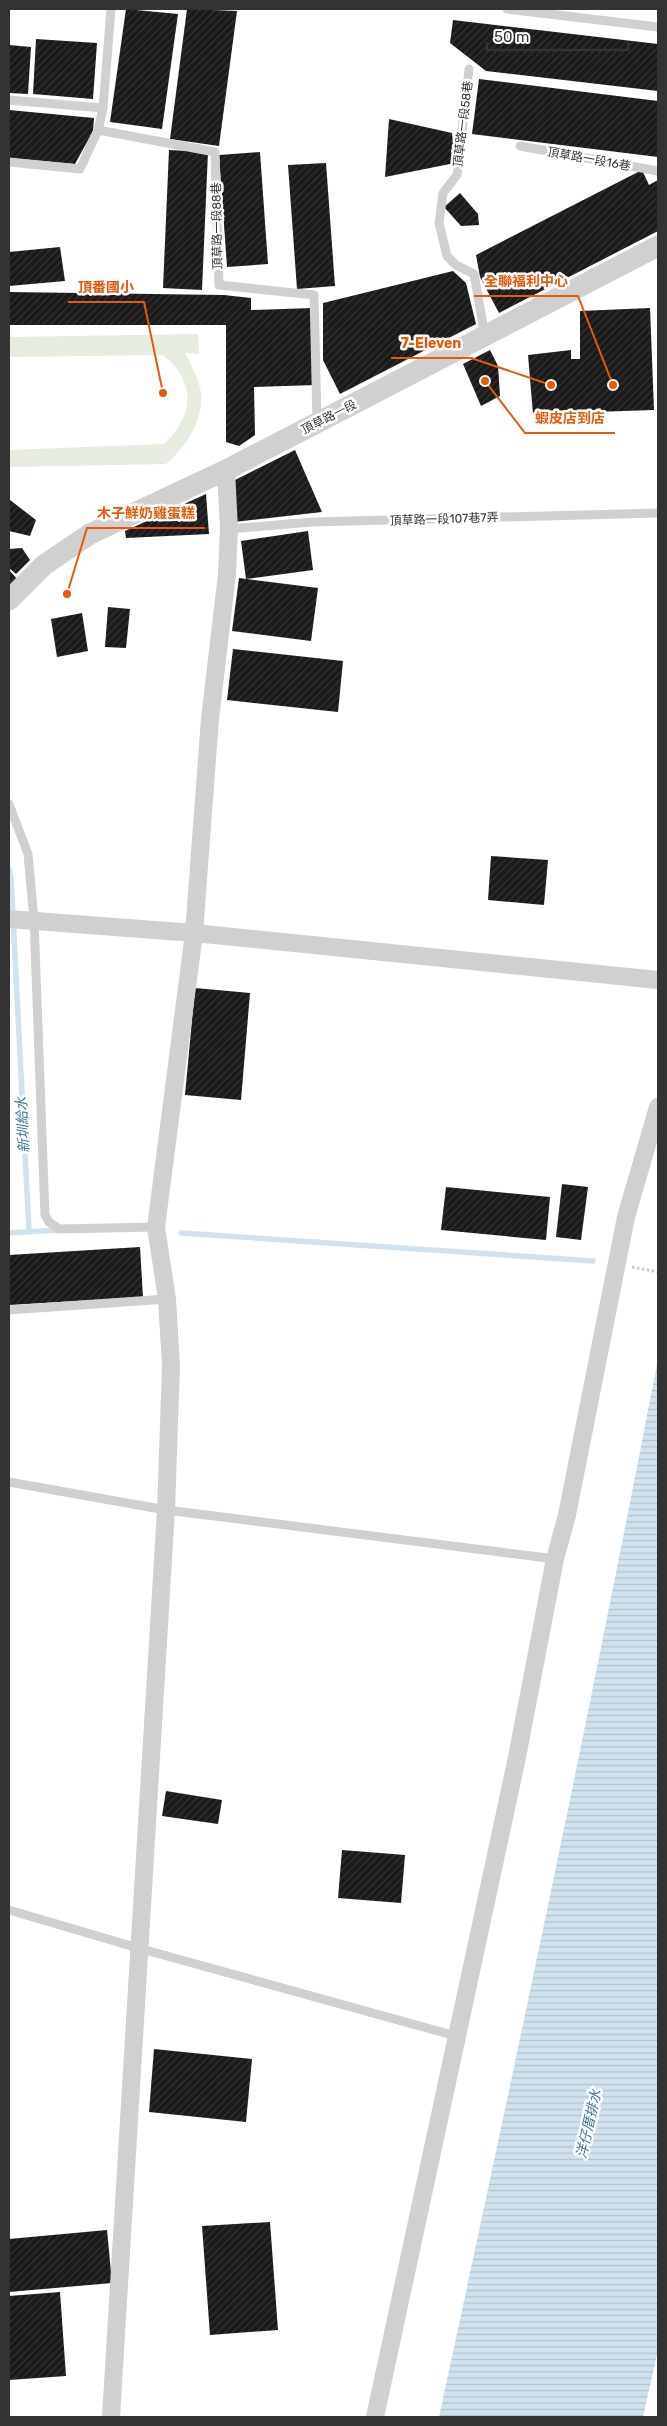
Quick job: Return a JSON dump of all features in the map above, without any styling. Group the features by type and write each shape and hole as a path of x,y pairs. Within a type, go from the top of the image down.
{"street":[{"name":"頂草路一段","path":"9,600 44,566 90,534 226,470 658,246"},
{"path":"111,2417 166,1510 171,1366 168,1299 156,1227 194,933 210,719 227,574 229,529 226,470"},
{"path":"9,919 194,933 658,980"},
{"path":"375,2417 516,1762 555,1558 567,1515 626,1217 658,1107"}],"lane":[{"path":"9,162 80,169 98,130 103,108 111,9"},
{"path":"507,9 658,26"},
{"name":"頂草路一段58巷","path":"469,69 457,175 443,193 439,223 447,256 456,266 474,274 485,337"},
{"path":"9,100 103,108"},
{"name":"頂草路一段88巷","path":"98,130 215,152 218,285 314,295 317,423"},
{"name":"頂草路一段16巷","path":"520,146 658,171"},
{"name":"頂草路一段107巷7弄","path":"229,529 312,522 658,513"},
{"path":"9,804 28,854 34,920 45,1215 49,1222 59,1228 156,1227"},
{"path":"9,1310 168,1299"},
{"path":"9,1482 166,1510 555,1558"},
{"path":"9,1910 138,1948 456,2036"}],"path":[{"path":"617,1264 658,1272"}],"shaded area":[{"path":"198,334 199,354 185,353 200,388 200,413 187,441 166,464 9,467 9,450 164,444 181,422 186,411 188,399 182,376 163,355 9,357 9,337"}],"water":[{"name":"洋仔厝排水","path":"658,1359 658,2350 643,2417 439,2417 552,1889"}],"building":[{"path":"126,9 178,14 162,129 110,122"},
{"path":"187,9 237,11 219,146 170,139"},
{"path":"453,20 658,44 658,91 486,71 450,43"},
{"path":"36,39 97,43 93,99 33,94"},
{"path":"9,45 31,47 28,94 9,93"},
{"path":"479,79 658,101 658,157 472,134"},
{"path":"9,110 94,118 93,131 75,164 9,158"},
{"path":"389,119 452,133 455,163 385,177"},
{"path":"169,150 208,152 202,290 163,288"},
{"path":"260,152 268,264 227,267 219,155"},
{"path":"326,163 335,286 297,289 288,165"},
{"path":"642,170 649,185 658,180 658,231 499,313 480,277 476,255"},
{"path":"460,193 478,214 479,225 461,226 444,207"},
{"path":"60,247 65,281 9,286 9,252"},
{"path":"453,271 466,283 476,324 340,394 323,360 323,303"},
{"path":"9,292 224,295 251,298 251,310 312,308 316,385 254,387 255,435 239,446 226,442 226,325 9,325"},
{"path":"650,308 654,410 533,414 528,355 571,350 571,359 580,359 580,311"},
{"path":"490,350 498,366 500,396 481,406 463,364"},
{"path":"295,450 322,512 234,522 231,482"},
{"path":"206,494 209,534 126,538 125,531"},
{"path":"10,500 36,520 30,536 9,531"},
{"path":"308,531 313,570 246,579 241,541"},
{"path":"22,548 30,560 16,574 9,568 9,549"},
{"path":"9,570 21,583 9,593"},
{"path":"239,578 318,588 311,641 232,631"},
{"path":"108,607 130,609 126,648 105,647"},
{"path":"82,613 88,651 57,657 51,619"},
{"path":"233,649 343,661 338,712 227,700"},
{"path":"491,856 548,860 544,905 488,900"},
{"path":"195,988 250,993 241,1100 185,1095"},
{"path":"562,1184 588,1187 581,1240 556,1237"},
{"path":"446,1187 550,1197 546,1240 441,1230"},
{"path":"140,1247 143,1297 9,1305 9,1255"},
{"path":"166,1791 222,1800 218,1824 162,1816"},
{"path":"342,1850 405,1855 401,1903 338,1898"},
{"path":"154,2049 252,2059 246,2122 149,2112"},
{"path":"270,2222 278,2330 210,2335 202,2226"},
{"path":"107,2230 112,2283 9,2292 9,2239"},
{"path":"60,2292 66,2376 9,2380 9,2296"}],"waterway":[{"name":"新圳給水","path":"9,869 11,878 29,1231"},
{"path":"9,1233 59,1230"},
{"path":"181,1233 593,1261"}],"place":[{"name":"蝦皮店到店","path":"485,381"},
{"name":"7-Eleven","path":"551,385"},
{"name":"全聯福利中心","path":"613,385"},
{"name":"頂番國小","path":"163,393"},
{"name":"木子鮮奶雞蛋糕","path":"67,594"}]}
